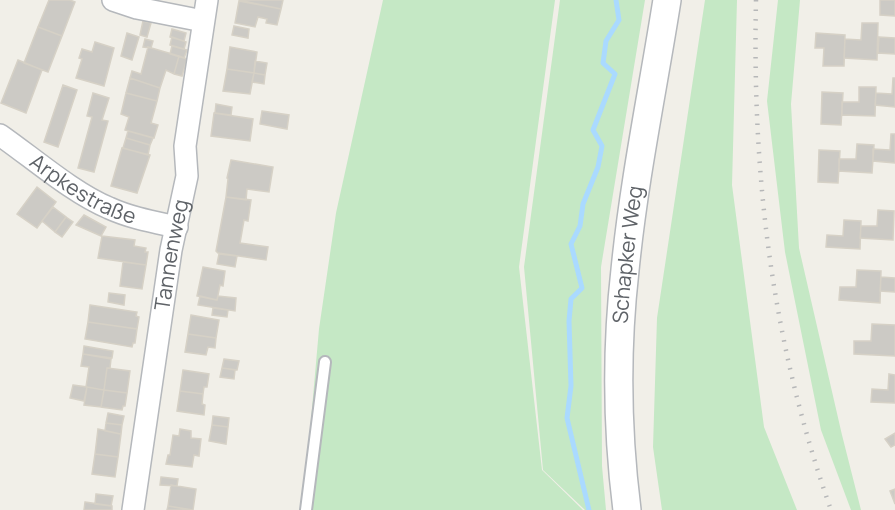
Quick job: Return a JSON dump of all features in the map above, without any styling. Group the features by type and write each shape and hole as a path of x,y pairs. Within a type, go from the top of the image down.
{"street":[{"path":"113,0 137,8 203,21"},
{"name":"Tannenweg","path":"133,510 164,295 187,176 185,146 207,0"},
{"name":"Schapker Weg","path":"627,510 621,461 620,331 625,269 668,0"},
{"name":"Arpkestraße","path":"0,135 87,196 107,207 127,215 177,227"}],"lane":[{"path":"306,510 325,362"}],"green space":[{"path":"383,0 555,0 519,267 542,470 583,510 303,510 319,329 336,213"},
{"path":"560,0 645,0 601,267 602,466 606,510 585,510 543,470 524,267"},
{"path":"705,0 737,0 732,185 764,427 797,510 662,510 653,447 657,318"},
{"path":"778,0 800,0 791,104 799,248 861,510 851,510 821,430 785,252 767,101"}],"building":[{"path":"49,0 75,2 62,36 38,27"},
{"path":"239,0 283,0 281,9"},
{"path":"880,0 895,0 895,16 880,15"},
{"path":"239,1 281,9 277,25 266,23 267,19 258,17 255,27 235,23"},
{"path":"143,21 151,23 147,37 140,35"},
{"path":"862,23 878,23 877,60 844,58 845,39 861,40"},
{"path":"234,26 249,29 248,38 232,35"},
{"path":"38,27 62,36 48,72 24,63"},
{"path":"172,29 186,33 184,41 170,37"},
{"path":"127,33 139,37 132,60 121,56"},
{"path":"816,33 845,35 844,66 823,66 824,48 815,48"},
{"path":"172,37 186,42 184,49 170,45"},
{"path":"879,37 895,38 895,54 878,53"},
{"path":"145,39 153,41 151,48 143,47"},
{"path":"95,42 114,48 104,86 76,78 82,59 79,58 82,49 92,52"},
{"path":"172,46 187,50 184,58 170,54"},
{"path":"148,47 179,56 174,74 166,70 160,88 130,78 132,71 141,74"},
{"path":"230,47 257,52 254,73 227,69"},
{"path":"179,56 187,59 182,76 174,74"},
{"path":"18,60 42,70 26,113 1,103"},
{"path":"255,61 267,63 265,75 254,73"},
{"path":"227,69 254,73 250,94 223,91"},
{"path":"254,73 265,75 264,84 252,82"},
{"path":"130,78 160,88 157,101 126,93"},
{"path":"893,78 895,78 895,107 875,105 876,93 892,94"},
{"path":"63,85 77,90 58,147 44,142"},
{"path":"859,87 876,87 875,116 842,115 842,102 859,102"},
{"path":"822,92 843,93 841,125 821,124"},
{"path":"93,93 109,98 102,120 108,121 94,172 78,168 92,117 87,116"},
{"path":"126,93 157,101 151,123 158,125 154,138 125,130 129,117 121,114"},
{"path":"216,104 232,107 231,115 215,113"},
{"path":"262,111 289,115 287,129 260,124"},
{"path":"214,113 253,119 250,141 211,136"},
{"path":"128,131 153,138 150,145 126,138"},
{"path":"891,134 895,134 895,163 873,161 873,149 890,150"},
{"path":"126,138 150,145 148,155 123,148"},
{"path":"857,144 874,145 872,173 839,171 839,159 856,159"},
{"path":"122,148 150,155 137,193 111,186"},
{"path":"819,150 840,151 838,183 818,182"},
{"path":"231,160 273,167 269,192 247,189 246,200 226,197"},
{"path":"37,187 56,202 37,228 17,214"},
{"path":"226,197 251,200 248,221 244,220 240,243 268,247 266,260 216,251"},
{"path":"53,207 66,217 55,232 42,221"},
{"path":"878,210 894,211 893,240 860,238 861,226 877,226"},
{"path":"84,215 106,227 101,236 76,225"},
{"path":"66,217 73,222 62,237 55,232"},
{"path":"844,220 861,221 860,249 826,247 827,235 843,236"},
{"path":"102,236 135,240 134,246 146,248 145,252 148,252 146,265 98,258"},
{"path":"219,254 237,256 235,267 217,264"},
{"path":"123,262 146,265 142,289 120,286"},
{"path":"203,267 225,271 223,286 220,285 217,300 197,296"},
{"path":"857,270 881,271 880,303 839,300 840,287 856,287"},
{"path":"881,277 895,278 895,292 880,291"},
{"path":"109,293 125,295 124,305 108,302"},
{"path":"200,296 217,300 218,296 236,298 235,311 198,305"},
{"path":"90,305 137,312 136,316 139,317 137,329 88,322"},
{"path":"213,308 228,310 227,317 212,315"},
{"path":"191,315 219,320 216,338 188,334"},
{"path":"88,322 137,329 135,343 132,347 85,339"},
{"path":"872,324 895,325 895,356 854,354 854,341 871,341"},
{"path":"188,334 216,338 215,348 208,347 206,355 185,352"},
{"path":"84,346 113,351 112,358 83,354"},
{"path":"83,354 111,359 110,368 107,368 104,390 86,387 89,367 81,366"},
{"path":"224,359 239,361 237,370 222,368"},
{"path":"107,368 130,371 127,393 104,390"},
{"path":"222,368 235,370 234,379 220,377"},
{"path":"183,370 209,374 207,387 204,387 203,394 180,391"},
{"path":"889,374 895,375 895,403 871,402 872,389 888,390"},
{"path":"73,385 87,387 84,401 70,398"},
{"path":"87,387 104,390 101,407 84,405"},
{"path":"104,390 127,393 122,410 101,407"},
{"path":"180,391 203,394 204,415 177,411"},
{"path":"108,413 124,416 122,425 106,423"},
{"path":"213,416 229,418 228,427 212,425"},
{"path":"106,423 122,425 121,434 105,431"},
{"path":"212,425 228,427 226,444 209,441"},
{"path":"98,429 121,434 118,457 95,454"},
{"path":"180,429 191,431 191,438 201,439 199,456 194,455 192,467 166,464 173,435 179,436"},
{"path":"895,433 895,445 891,447 885,439"},
{"path":"95,454 118,457 115,477 92,474"},
{"path":"161,477 178,479 177,486 160,485"},
{"path":"171,485 196,489 193,510 168,506"},
{"path":"895,489 895,504 890,491"},
{"path":"96,494 113,496 111,506 95,504"},
{"path":"85,502 112,506 112,510 84,510"},
{"path":"168,506 191,510 167,510"}],"waterway":[{"path":"589,510 567,418 571,386 569,321 571,299 582,288 571,244 580,226 583,204 598,167 602,146 593,130 615,74 603,63 606,41 619,20 616,0"}],"railway":[{"path":"756,0 758,131 762,195 770,259 780,322 794,385 831,510"}]}
